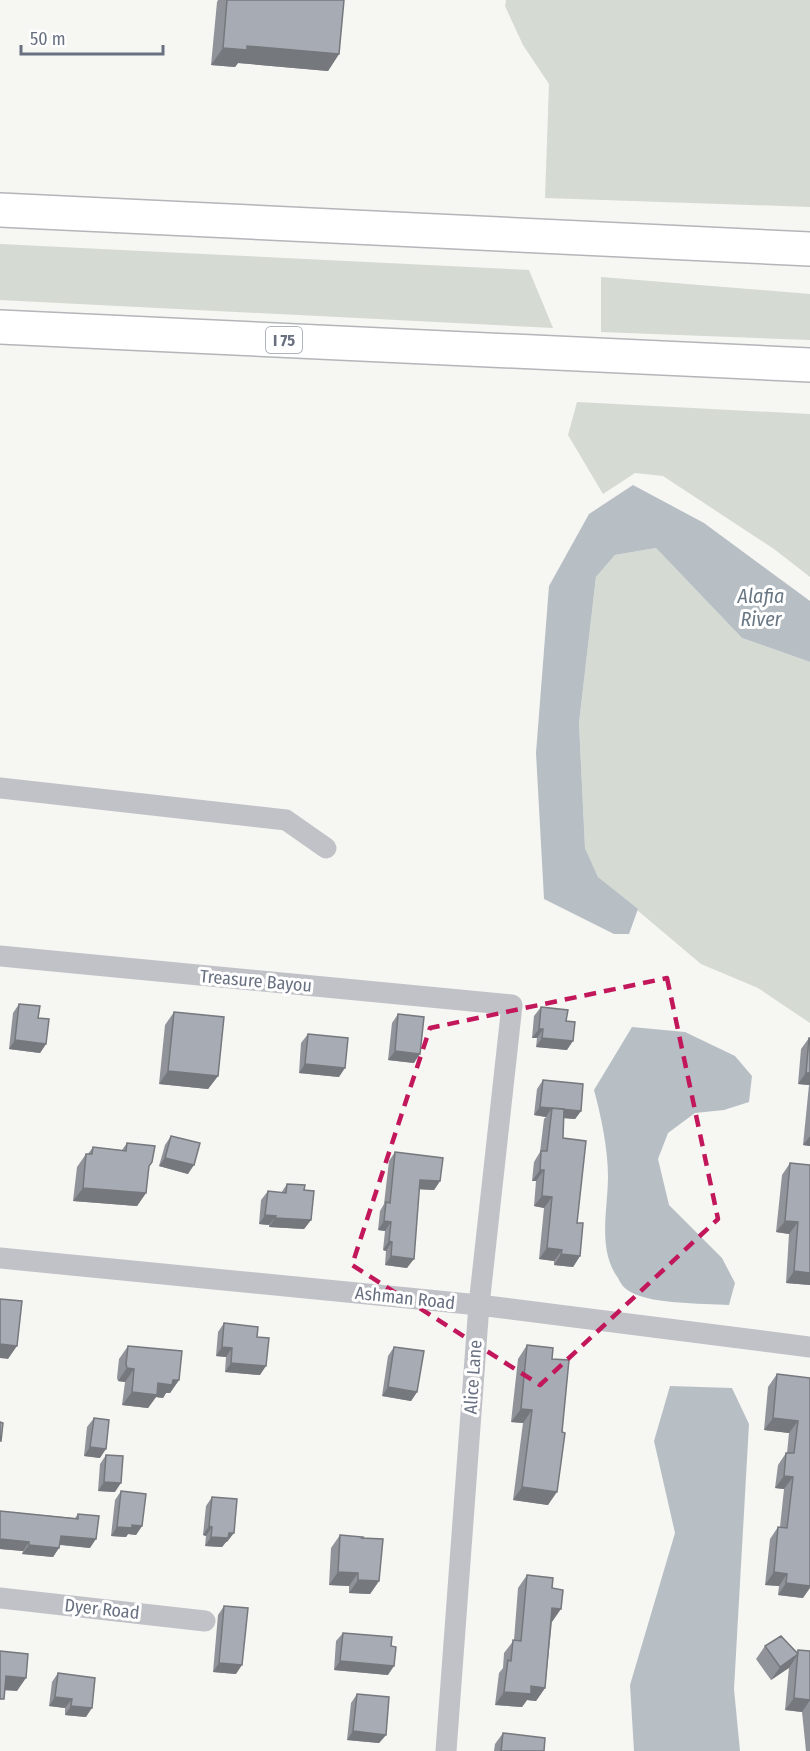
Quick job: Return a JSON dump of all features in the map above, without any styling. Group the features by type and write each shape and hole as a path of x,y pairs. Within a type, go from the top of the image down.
{"highway":[{"path":"0,210 810,249"},
{"name":"I 75","path":"0,327 810,365"}],"street":[{"path":"0,788 286,820 326,848"},
{"name":"Treasure Bayou","path":"0,956 512,1005"},
{"name":"Alice Lane","path":"446,1751 479,1305 512,1005"},
{"name":"Ashman Road","path":"0,1258 479,1305 810,1347"},
{"name":"Dyer Road","path":"0,1598 205,1621"}],"highlighted area":[{"path":"667,978 718,1219 540,1385 352,1265 430,1028"}],"shaded area":[{"path":"506,0 810,0 810,207 545,198 549,84 523,45 505,6"},
{"path":"0,244 529,270 553,328 0,300"},
{"path":"601,277 810,294 810,340 601,332"},
{"path":"577,402 810,414 810,577 774,549 663,476 635,473 603,494 568,435"},
{"path":"656,548 742,638 810,662 810,1023 758,988 701,964 598,877 585,848 579,723 596,577 615,555"}],"water":[{"name":"Alafia River","path":"633,485 704,523 810,601 810,662 742,638 656,548 615,555 596,577 579,723 585,848 598,877 638,909 629,934 614,934 544,899 536,753 549,586 589,514"},
{"path":"632,1027 685,1032 735,1056 752,1076 749,1102 724,1110 695,1113 668,1133 658,1159 669,1205 722,1258 735,1283 729,1305 647,1298 626,1289 612,1267 605,1228 607,1155 594,1090"},
{"path":"670,1386 732,1388 749,1424 734,1689 740,1751 634,1751 630,1685 675,1533 654,1441"}],"building":[{"path":"227,0 344,0 339,54 247,46 247,50 223,48"},
{"path":"19,1004 40,1006 38,1018 49,1019 46,1044 15,1040"},
{"path":"541,1007 568,1010 566,1021 575,1022 573,1041 542,1038 543,1029 539,1029"},
{"path":"174,1012 224,1017 218,1076 168,1071"},
{"path":"398,1014 424,1017 420,1054 395,1051"},
{"path":"308,1034 348,1038 345,1068 305,1064"},
{"path":"809,1038 810,1073 806,1073"},
{"path":"543,1080 583,1084 581,1111 540,1107"},
{"path":"552,1108 564,1109 563,1138 586,1141 577,1223 583,1223 580,1256 561,1254 562,1250 547,1248 552,1197 542,1196 544,1170 540,1170 541,1151 547,1151"},
{"path":"171,1136 200,1143 194,1165 165,1158"},
{"path":"127,1143 155,1146 149,1166 146,1193 83,1188 86,1154 92,1154 93,1147 126,1151"},
{"path":"395,1152 443,1158 440,1181 420,1180 414,1259 391,1256 392,1242 389,1241 391,1222 384,1221 386,1202 390,1203"},
{"path":"790,1163 810,1165 810,1273 794,1271 798,1222 785,1221"},
{"path":"287,1184 305,1185 304,1190 314,1191 311,1220 275,1218 276,1216 265,1215 268,1191 286,1193"},
{"path":"0,1299 22,1301 17,1346 0,1344"},
{"path":"224,1323 258,1327 257,1337 269,1338 266,1366 231,1363 232,1348 222,1347"},
{"path":"527,1345 553,1348 552,1359 569,1360 562,1432 565,1433 557,1492 522,1487 532,1410 521,1409"},
{"path":"128,1346 182,1351 179,1380 173,1380 172,1385 158,1383 157,1395 132,1392 134,1369 127,1368"},
{"path":"394,1347 424,1351 417,1392 388,1387"},
{"path":"777,1374 810,1378 810,1586 786,1583 787,1574 774,1572 778,1527 787,1528 793,1477 784,1476 786,1453 794,1453 798,1421 773,1418"},
{"path":"94,1418 109,1420 106,1449 90,1447"},
{"path":"0,1422 3,1423 1,1441 0,1441"},
{"path":"106,1455 123,1456 121,1483 104,1482"},
{"path":"121,1491 146,1494 142,1526 117,1527"},
{"path":"212,1497 237,1499 234,1533 229,1533 228,1538 211,1537 212,1527 209,1526"},
{"path":"0,1511 78,1519 78,1514 99,1516 96,1539 61,1536 59,1548 0,1539"},
{"path":"340,1535 383,1539 379,1581 358,1580 358,1573 338,1572"},
{"path":"527,1575 553,1578 552,1588 563,1590 561,1609 552,1608 545,1688 531,1686 531,1694 504,1692 513,1640 521,1641"},
{"path":"224,1606 248,1608 242,1665 219,1663"},
{"path":"343,1633 392,1637 391,1646 396,1647 394,1666 340,1661"},
{"path":"781,1636 798,1654 780,1667 765,1646"},
{"path":"798,1650 810,1651 810,1700 794,1698"},
{"path":"0,1651 28,1654 26,1678 6,1676 4,1699 0,1699"},
{"path":"58,1673 95,1678 92,1708 71,1706 72,1699 55,1697"},
{"path":"357,1694 389,1697 386,1735 353,1731"},
{"path":"503,1733 545,1738 544,1751 501,1751"}]}
